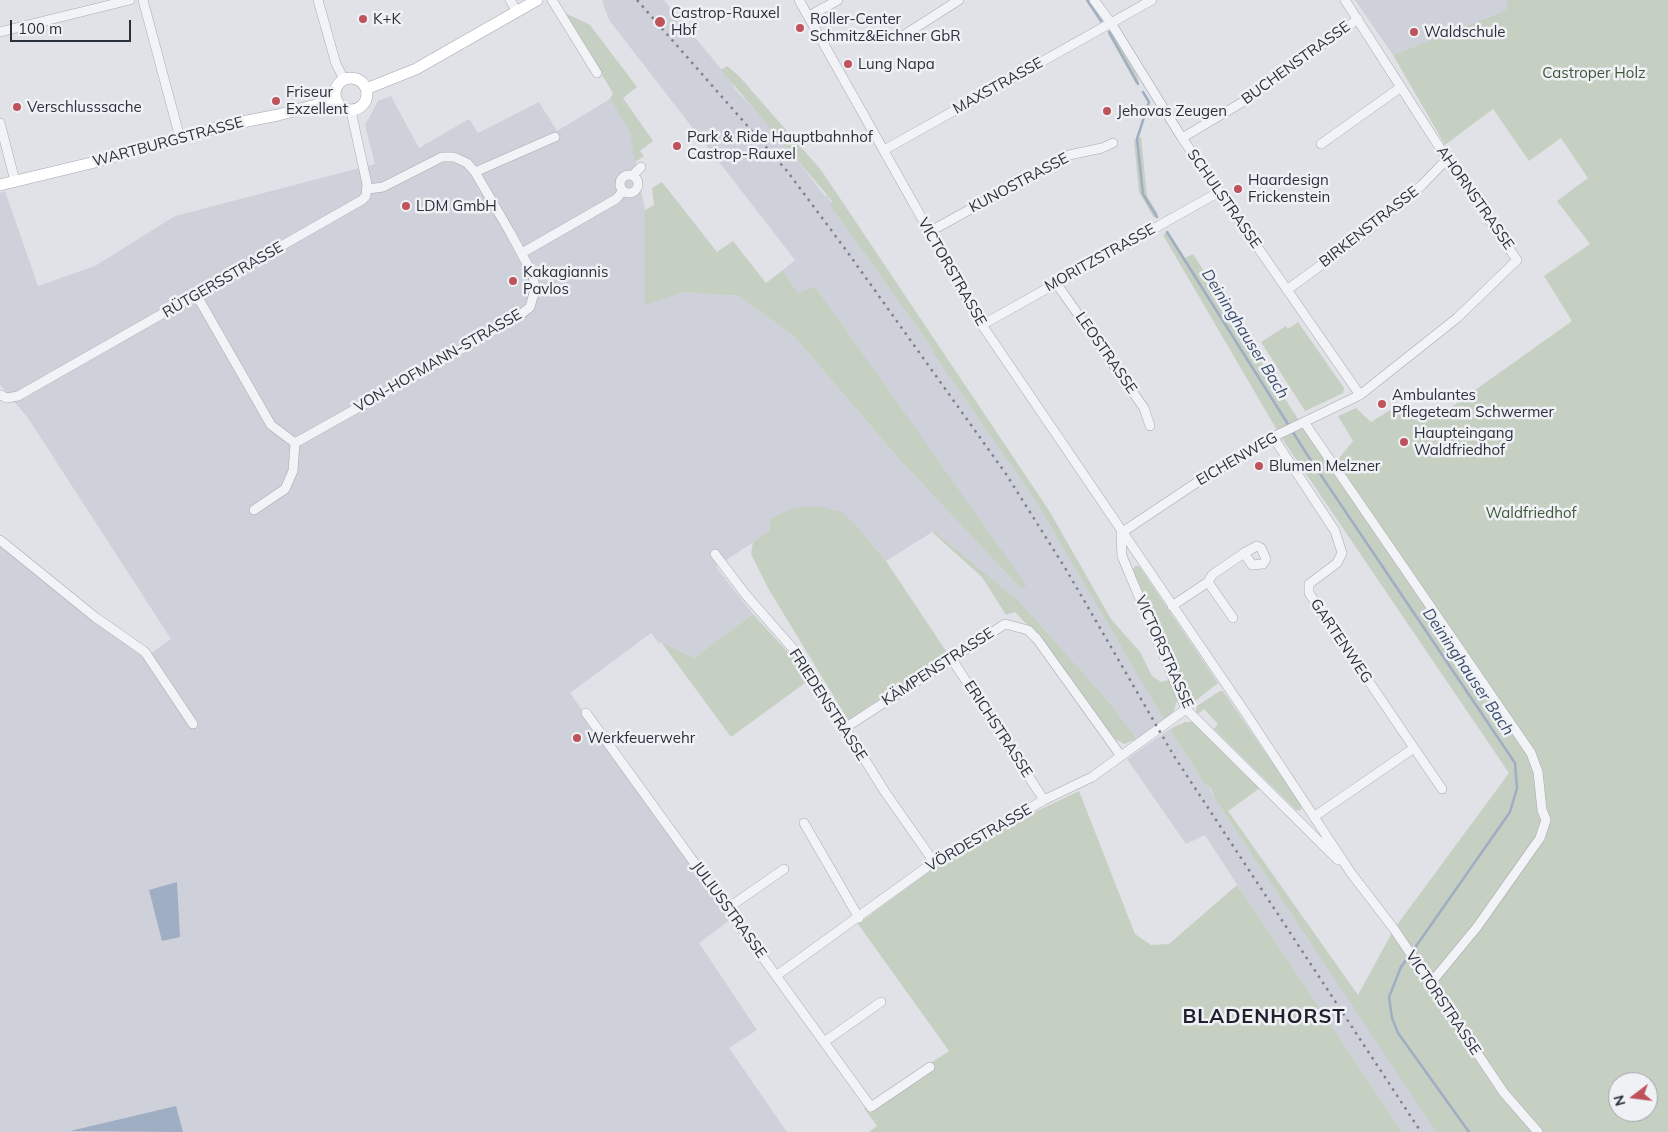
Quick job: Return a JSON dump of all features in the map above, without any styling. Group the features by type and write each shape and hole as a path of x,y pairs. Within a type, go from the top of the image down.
{"main road":[{"path":"366,89 416,69 537,0"},
{"path":"351,78 359,80 366,89 364,104 351,111 341,108 335,100 336,86 344,80 351,78"},
{"name":"WARTBURGSTRASSE","path":"0,185 335,100"}],"street":[{"path":"0,32 130,0"},
{"path":"143,0 180,138"},
{"path":"318,0 336,64 344,80"},
{"path":"510,0 517,11"},
{"path":"552,0 597,73"},
{"name":"VICTORSTRASSE","path":"799,0 982,325 1121,533 1313,813 1351,873 1394,929 1504,1093 1538,1132"},
{"path":"809,16 838,0"},
{"path":"901,37 959,0"},
{"name":"SCHULSTRASSE","path":"1094,0 1111,23 1182,138 1360,395"},
{"name":"MAXSTRASSE","path":"884,150 1152,0"},
{"name":"AHORNSTRASSE","path":"1345,0 1447,159 1518,260 1457,318 1360,395"},
{"name":"BUCHENSTRASSE","path":"1182,138 1246,100 1358,19"},
{"path":"1320,144 1401,88"},
{"path":"351,111 368,189"},
{"path":"0,123 14,181"},
{"path":"474,172 555,137"},
{"name":"KUNOSTRASSE","path":"929,232 1069,154 1102,148 1113,143"},
{"name":"VON-HOFMANN-STRASSE","path":"296,443 525,311 533,302 535,282 522,253 474,172 460,158 442,158 383,187 368,189"},
{"name":"BIRKENSTRASSE","path":"1287,290 1366,232 1422,184 1447,159"},
{"path":"633,175 640,167"},
{"path":"626,175 633,175 637,179 638,188 631,193 623,191 620,185 622,179 626,175"},
{"name":"RÜTGERSSTRASSE","path":"0,395 8,398 18,396 197,296 362,200 368,189"},
{"path":"522,253 616,199 623,191"},
{"name":"MORITZSTRASSE","path":"982,325 1219,192"},
{"name":"LEOSTRASSE","path":"1056,283 1144,408 1150,426"},
{"path":"197,296 271,425 277,432 296,443 292,471 285,489 254,510"},
{"name":"EICHENWEG","path":"1121,533 1199,481 1273,437 1360,395"},
{"path":"1304,422 1531,753 1538,772 1542,810 1546,820 1540,838 1477,927 1430,984"},
{"name":"GARTENWEG","path":"1273,437 1335,531 1342,553 1337,563 1309,584 1310,594 1442,788"},
{"name":"VICTORSTRASSE","path":"1121,533 1122,556 1186,709 1351,873"},
{"path":"0,540 95,617 144,652 193,724"},
{"path":"1172,606 1208,582 1212,575 1244,553"},
{"name":"FRIEDENSTRASSE","path":"715,554 746,595 802,659 906,825 934,862"},
{"path":"1208,582 1233,618"},
{"name":"KÄMPENSTRASSE","path":"845,728 1004,624 1028,630 1037,639 1121,756"},
{"name":"ERICHSTRASSE","path":"951,658 1044,800"},
{"name":"VÖRDESTRASSE","path":"776,976 859,918 934,862 1044,800 1092,778 1186,709"},
{"name":"JULIUSSTRASSE","path":"586,713 871,1107 930,1067"},
{"path":"1297,819 1313,813 1414,748"},
{"path":"804,823 859,918"},
{"path":"728,908 784,868"},
{"path":"824,1042 881,1002"}],"shaded area":[{"path":"602,0 664,0 732,82 734,88 776,133 825,196 828,196 837,215 933,350 933,353 1035,500 1164,720 1137,739 1109,702 1020,602 934,531 886,561 856,525 770,531 716,567 753,614 694,658 661,642 659,644 651,633 570,693 730,920 699,943 757,1030 729,1048 787,1132 0,1132 0,546 144,658 171,639 28,418 0,385 0,193 5,191 38,286 95,266 175,216 375,164 365,125 378,101 391,96 419,148 469,119 478,133 539,102 557,131 610,99 630,132 645,210 645,304 685,292 739,296 794,336 899,459 1022,590 1025,585 815,286 798,293 783,270 795,260 609,20"},
{"name":"Waldschule","path":"1355,0 1507,0 1508,10 1393,55"},
{"path":"1170,729 1205,785 1210,788 1215,799 1436,1132 1402,1132 1278,948 1205,835 1186,844 1127,759"}],"green space":[{"path":"1507,0 1668,0 1668,1132 1436,1132 1215,799 1211,788 1205,785 1170,729 1185,722 1193,722 1260,788 1228,811 1358,995 1394,929 1509,773 1281,437 1163,235 1168,231 1185,258 1193,254 1303,427 1336,462 1353,441 1338,416 1356,408 1371,422 1390,410 1436,418 1572,321 1544,276 1590,244 1557,201 1588,178 1561,138 1529,161 1493,109 1445,145 1393,55 1507,10"},
{"path":"563,12 590,25 637,87 623,98 653,141 640,151 644,156 635,162 630,132 610,99 613,93"},
{"path":"1111,32 1137,75 1139,83 1136,84 1108,34"},
{"path":"727,66 739,76 821,170 1050,512 1111,619 1140,652 1152,676 1161,682 1169,680 1177,700 1174,711 1164,720 1035,500 933,353 933,350 830,205 832,201 721,70"},
{"path":"1141,137 1147,196 1158,214 1154,218 1139,192 1134,140"},
{"path":"662,182 717,252 733,241 766,283 783,270 798,293 815,286 1026,585 1022,590 899,459 794,336 739,296 685,292 645,305 645,210 654,205 652,188"},
{"path":"1298,322 1344,388 1343,393 1305,411 1261,342 1286,326 1288,329"},
{"path":"796,507 822,507 841,512 856,525 886,561 948,654 848,720 768,588 751,554 753,542 770,531 770,519"},
{"path":"934,531 1020,602 1109,702 1137,739 1124,744 1112,737 1037,635 1015,612 1006,615 982,577 933,533"},
{"path":"1135,566 1139,566 1218,683 1194,702 1189,700 1179,677 1133,570"},
{"path":"753,614 795,660 809,680 731,737 661,642 694,658"},
{"path":"1223,691 1302,806 1300,811 1296,810 1214,729 1218,724 1204,709 1198,714 1196,712 1197,706"},
{"path":"1079,791 1135,934 1151,945 1169,944 1237,885 1402,1132 869,1132 877,1126 864,1108 949,1051 858,924 927,873 980,838"}],"water":[{"path":"177,882 180,937 162,941 149,890"},
{"path":"176,1106 183,1132 70,1131"}],"waterway":[{"name":"Deininghauser Bach","path":"1087,0 1101,21"},
{"name":"Deininghauser Bach","path":"1109,32 1138,84"},
{"name":"Deininghauser Bach","path":"1143,92 1149,102 1137,139 1143,194 1157,217"},
{"name":"Deininghauser Bach","path":"1167,232 1308,456 1515,763 1517,788 1510,812 1412,952"},
{"name":"Deininghauser Bach","path":"1409,956 1401,967 1389,997 1392,1018 1398,1033 1469,1132"}],"railway":[{"path":"637,0 787,171 846,250 1006,474 1067,571 1174,756 1421,1132"}],"place":[{"name":"K+K","path":"363,19"},
{"name":"Castrop-Rauxel Hbf","path":"660,22"},
{"name":"Roller-Center Schmitz&Eichner GbR","path":"800,28"},
{"name":"Waldschule","path":"1414,32"},
{"name":"Lung Napa","path":"848,64"},
{"name":"Friseur Exzellent","path":"276,101"},
{"name":"Verschlusssache","path":"17,107"},
{"name":"Jehovas Zeugen","path":"1107,111"},
{"name":"Park & Ride Hauptbahnhof Castrop-Rauxel","path":"677,146"},
{"name":"Haardesign Frickenstein","path":"1238,189"},
{"name":"LDM GmbH","path":"406,206"},
{"name":"Kakagiannis Pavlos","path":"513,281"},
{"name":"Ambulantes Pflegeteam Schwermer","path":"1382,404"},
{"name":"Haupteingang Waldfriedhof","path":"1404,442"},
{"name":"Blumen Melzner","path":"1259,466"},
{"name":"Werkfeuerwehr","path":"577,738"}],"district":[{"name":"BLADENHORST","path":"1264,1017"}],"park label":[{"name":"Castroper Holz","path":"1594,73"},
{"name":"Waldfriedhof","path":"1531,513"}]}
